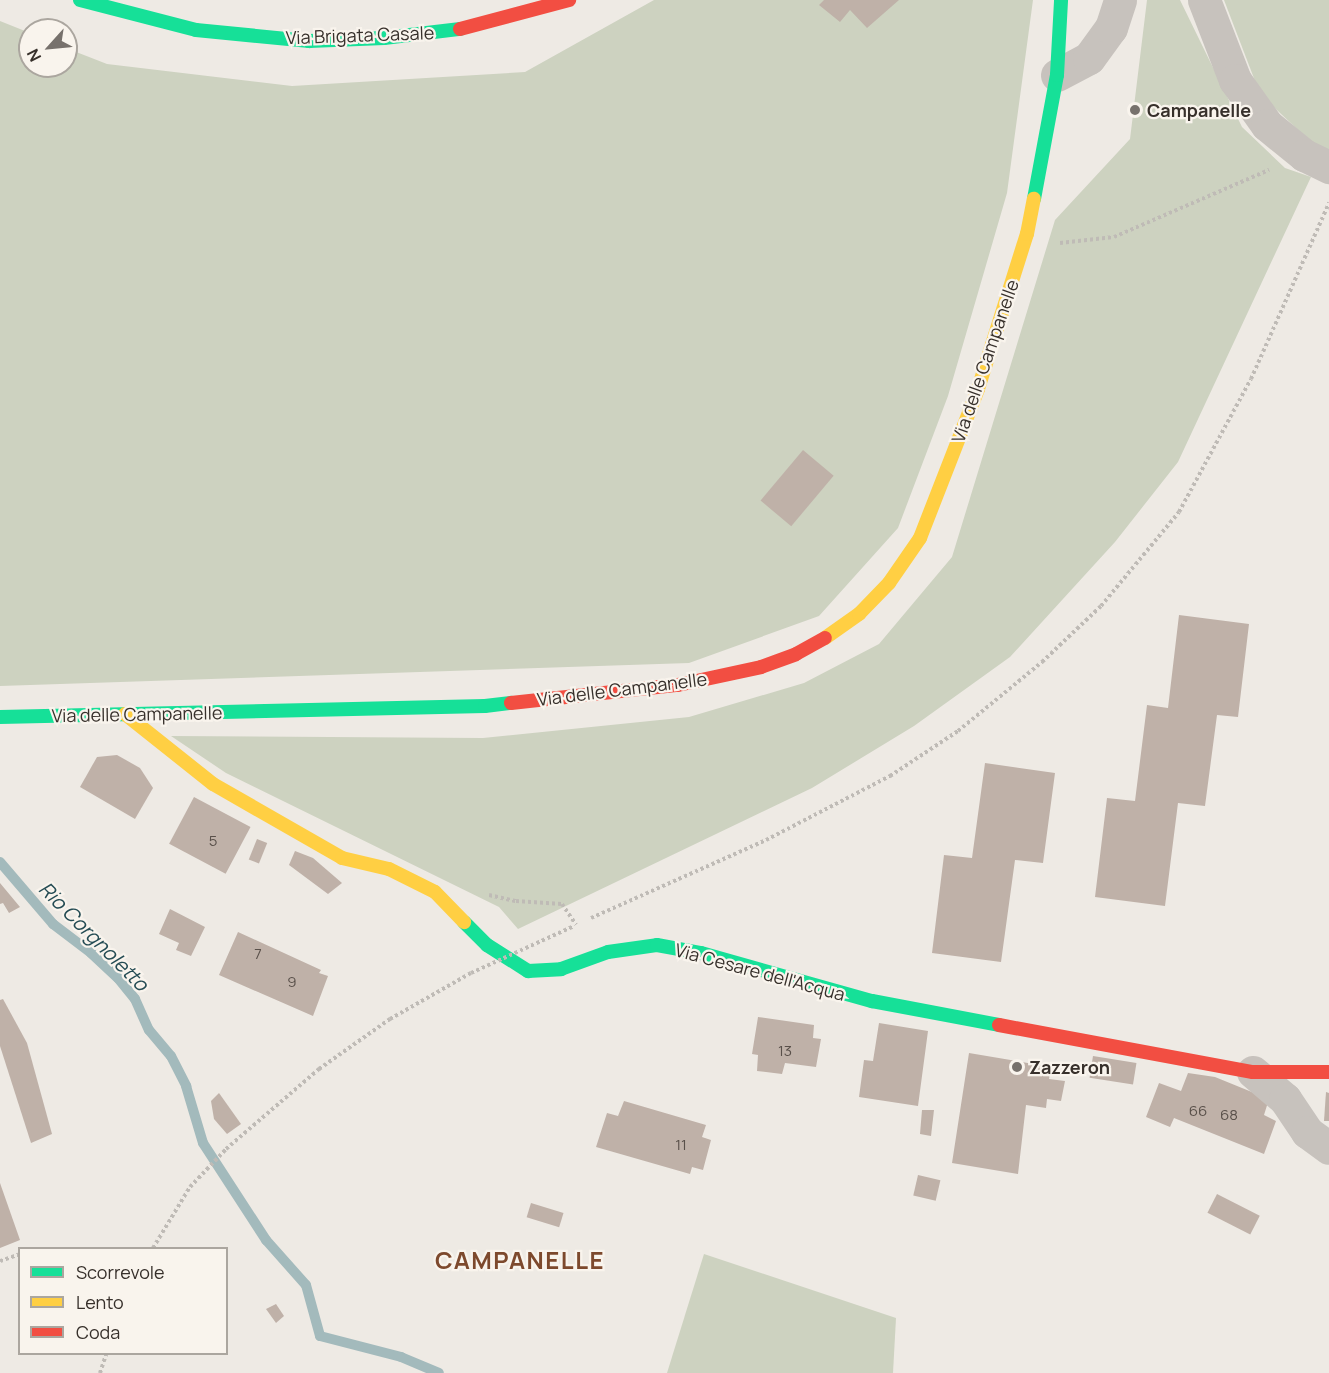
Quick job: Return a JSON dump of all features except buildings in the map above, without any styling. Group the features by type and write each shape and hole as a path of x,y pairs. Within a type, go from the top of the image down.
{"street":[{"name":"Via Brigata Casale","path":"80,0 196,30 309,41 384,38 466,28 569,0"},
{"name":"Via delle Campanelle","path":"0,717 485,706 678,685 761,667 796,654 829,636 859,614 889,583 920,538 978,389 1027,234 1057,75 1061,0"},
{"path":"1057,75 1089,58 1111,28 1120,0"},
{"path":"1204,0 1235,80 1267,125 1316,161"},
{"name":"Via Cesare dell'Acqua","path":"124,714 213,784 342,858 389,869 435,892 487,945 528,971 561,969 608,952 657,945 701,953 872,1001 1253,1072 1329,1072"},
{"path":"1253,1072 1285,1099 1307,1132 1329,1148"}],"path":[{"path":"1027,234 1065,244 1114,237 1316,161"},
{"path":"154,1247 190,1187 240,1136 319,1069 410,1007 471,973 766,840 890,776 958,731 1042,662 1101,606 1179,512 1251,379 1329,203"},
{"path":"435,892 462,888 516,901 562,904 574,926"},
{"path":"0,1261 18,1255"},
{"path":"100,1373 105,1355"}],"green space":[{"path":"654,0 1033,0 1007,193 948,396 898,528 819,616 689,663 0,686 0,21 18,28 18,78 78,78 78,53 107,64 292,86 525,72"},
{"path":"1147,0 1180,0 1242,127 1285,168 1311,177 1178,462 1115,542 1010,657 914,726 812,788 518,929 499,907 226,773 171,736 483,738 689,717 804,683 879,644 952,557 1055,220 1130,139"},
{"path":"1224,0 1329,0 1329,151 1313,144 1260,94"},
{"path":"704,1254 896,1318 893,1373 667,1373"}],"waterway":[{"name":"Rio Corgnoletto","path":"0,862 53,924 91,953 118,978 135,999 149,1030 171,1056 186,1086 203,1143 266,1240 306,1285 320,1336 401,1357 439,1373"}],"traffic: fast":[{"path":"80,0 196,30 309,41 384,38 460,29"},
{"path":"1034,199 1057,75 1061,0"},
{"path":"0,717 485,706 511,703"},
{"path":"464,922 487,945 528,971 561,969 608,952 657,945 701,953 872,1001 999,1025"}],"traffic: slow":[{"path":"825,638 859,614 889,583 920,538 978,389 1027,234 1034,199"},
{"path":"125,714 213,784 342,858 389,869 435,892 464,922"}],"traffic: jam":[{"path":"460,29 569,0"},
{"path":"511,703 678,685 761,667 796,654 825,638"},
{"path":"999,1025 1253,1072 1329,1072"}],"place":[{"name":"Campanelle","path":"1135,110"},
{"name":"Zazzeron","path":"1017,1067"}],"district":[{"name":"CAMPANELLE","path":"520,1260"}]}
